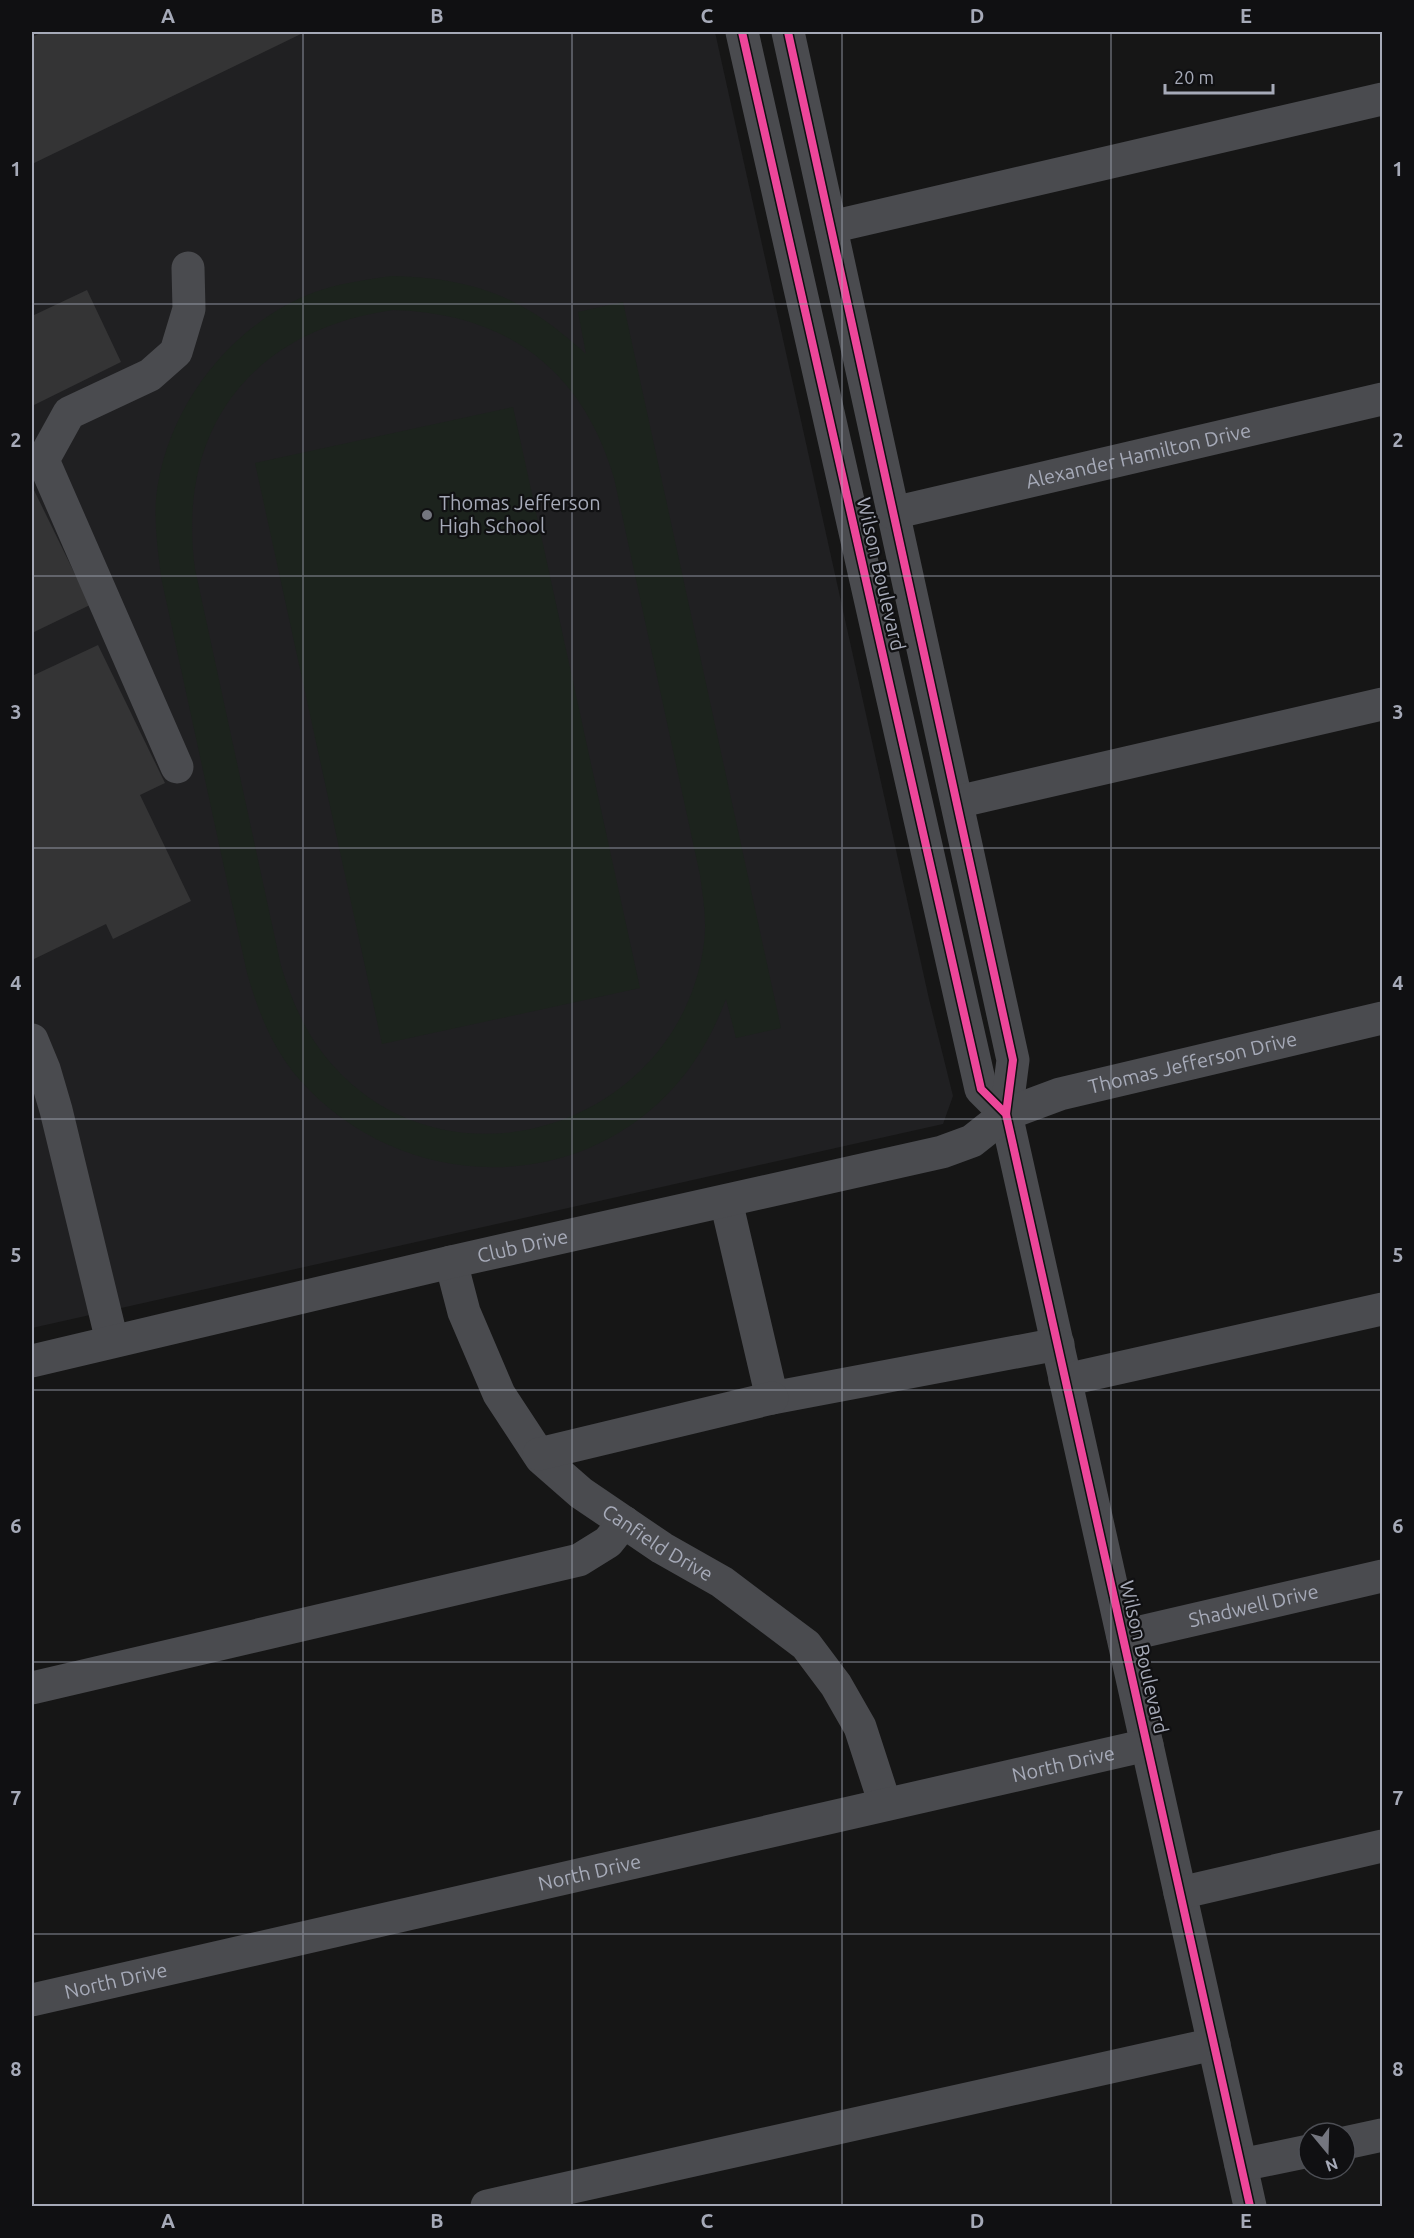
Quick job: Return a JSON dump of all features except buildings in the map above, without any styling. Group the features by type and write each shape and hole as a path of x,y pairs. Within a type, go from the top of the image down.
{"street":[{"name":"Wilson Boulevard","path":"742,32 981,1089 1006,1114"},
{"name":"Wilson Boulevard","path":"788,32 1013,1060 1006,1114 1250,2206"},
{"path":"831,227 1383,99"},
{"path":"177,767 43,460 69,413 150,375 176,352 189,309 188,268"},
{"name":"Alexander Hamilton Drive","path":"893,513 1383,399"},
{"path":"957,802 1383,704"},
{"name":"Thomas Jefferson Drive","path":"1006,1114 1059,1094 1383,1018"},
{"path":"32,1040 45,1069 56,1110 112,1341"},
{"name":"Club Drive","path":"32,1361 451,1262 942,1152 972,1141 1006,1114"},
{"path":"726,1201 772,1398"},
{"name":"Canfield Drive","path":"451,1262 464,1312 499,1394 538,1454 581,1493 722,1582 806,1645 836,1685 860,1727 885,1804"},
{"path":"1065,1380 1383,1309"},
{"path":"538,1454 772,1398 1058,1344"},
{"path":"32,1688 579,1560 608,1542 624,1522"},
{"name":"Shadwell Drive","path":"1123,1636 1383,1576"},
{"name":"North Drive","path":"32,2000 1147,1745"},
{"path":"1180,1893 1383,1846"},
{"path":"487,2206 1214,2044"},
{"path":"1357,2140 1383,2135"},
{"path":"1241,2165 1297,2153"}],"shaded area":[{"name":"Thomas Jefferson High School","path":"32,32 715,32 929,999 953,1096 943,1124 32,1328"},
{"path":"391,276 448,281 497,294 541,318 586,354 578,312 623,302 781,1028 736,1038 726,999 711,1033 692,1065 676,1085 635,1122 588,1148 538,1163 486,1167 435,1160 385,1143 339,1116 299,1079 281,1055 261,1015 247,973 161,577 156,499 162,466 173,433 188,402 207,374 230,348 256,325 284,306 324,289","holes":["393,310 434,314 471,322 504,336 534,354 560,378 582,406 600,440 614,478 700,875 705,917 704,943 686,1007 651,1060 604,1099 549,1124 490,1134 430,1126 373,1101 324,1055 304,1023 293,1001 281,966 195,569 192,518 198,472 212,430 234,394 263,364 300,339 343,321"]},
{"path":"513,407 640,988 382,1044 255,463"}],"cycle path":[{"path":"742,32 981,1089 1006,1114"},
{"path":"788,32 1013,1060 1006,1114 1250,2206"}],"place":[{"name":"Thomas Jefferson High School","path":"427,515"}]}
